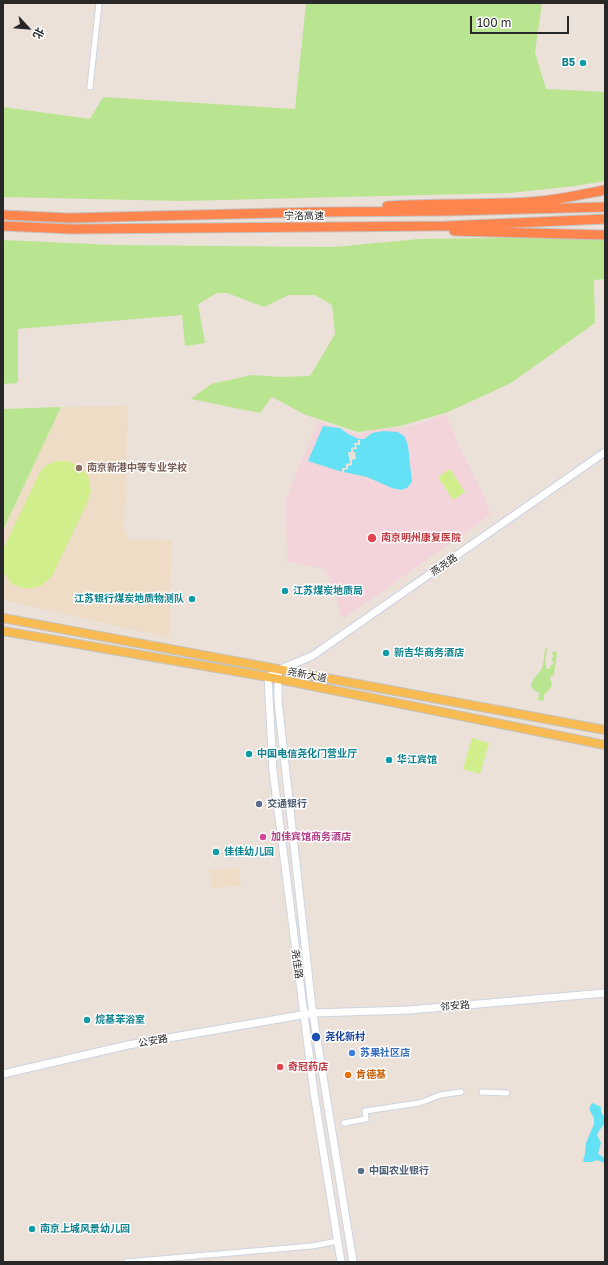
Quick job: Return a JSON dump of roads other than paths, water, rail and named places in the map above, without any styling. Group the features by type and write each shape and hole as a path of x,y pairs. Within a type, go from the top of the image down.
{"highway":[{"path":"318,212 413,204 492,204 542,201 605,190"},
{"name":"宁洛高速","path":"3,215 70,218 605,207"},
{"name":"宁洛高速","path":"3,226 71,228 446,226 605,219"},
{"path":"388,226 477,232 605,235"}],"main road":[{"name":"燕尧路","path":"278,670 312,656 605,452"},
{"name":"尧新大道","path":"3,618 605,730"},
{"name":"尧新大道","path":"3,631 268,677 605,745"},
{"path":"268,677 278,670"},
{"name":"尧佳路","path":"278,670 278,702 313,1013 353,1262"},
{"name":"尧佳路","path":"268,677 273,771 314,1093 342,1262"},
{"name":"邻安路","path":"304,1015 313,1013 409,1010 605,993"},
{"name":"公安路","path":"3,1074 128,1045 304,1015"}],"street":[{"path":"90,88 99,3"},
{"path":"344,1124 366,1119 365,1111 419,1103 440,1094 462,1092"},
{"path":"482,1092 507,1093"},
{"path":"126,1262 312,1246 338,1241"}],"water":[{"path":"323,426 340,428 359,439 364,439 372,433 383,431 398,432 405,437 408,446 412,482 407,488 401,490 392,488 367,477 339,471 308,461"},
{"path":"592,1103 601,1107 605,1120 597,1135 601,1143 598,1154 605,1158 604,1163 597,1160 592,1162 583,1161 586,1143 594,1124 594,1118 589,1109"}],"place":[{"name":"B5","path":"583,63"},
{"name":"南京新港中等专业学校","path":"79,468"},
{"name":"南京明州康复医院","path":"372,538"},
{"name":"江苏煤炭地质局","path":"285,591"},
{"name":"江苏银行煤炭地质物测队","path":"192,599"},
{"name":"新吉华商务酒店","path":"386,653"},
{"name":"中国电信尧化门营业厅","path":"249,754"},
{"name":"华江宾馆","path":"389,760"},
{"name":"交通银行","path":"259,804"},
{"name":"加佳宾馆商务酒店","path":"263,837"},
{"name":"佳佳幼儿园","path":"216,852"},
{"name":"烷基苯浴室","path":"87,1020"},
{"name":"尧化新村","path":"316,1037"},
{"name":"苏果社区店","path":"352,1053"},
{"name":"奇冠药店","path":"280,1067"},
{"name":"肯德基","path":"348,1075"},
{"name":"中国农业银行","path":"361,1171"},
{"name":"南京上城风景幼儿园","path":"32,1229"}]}
